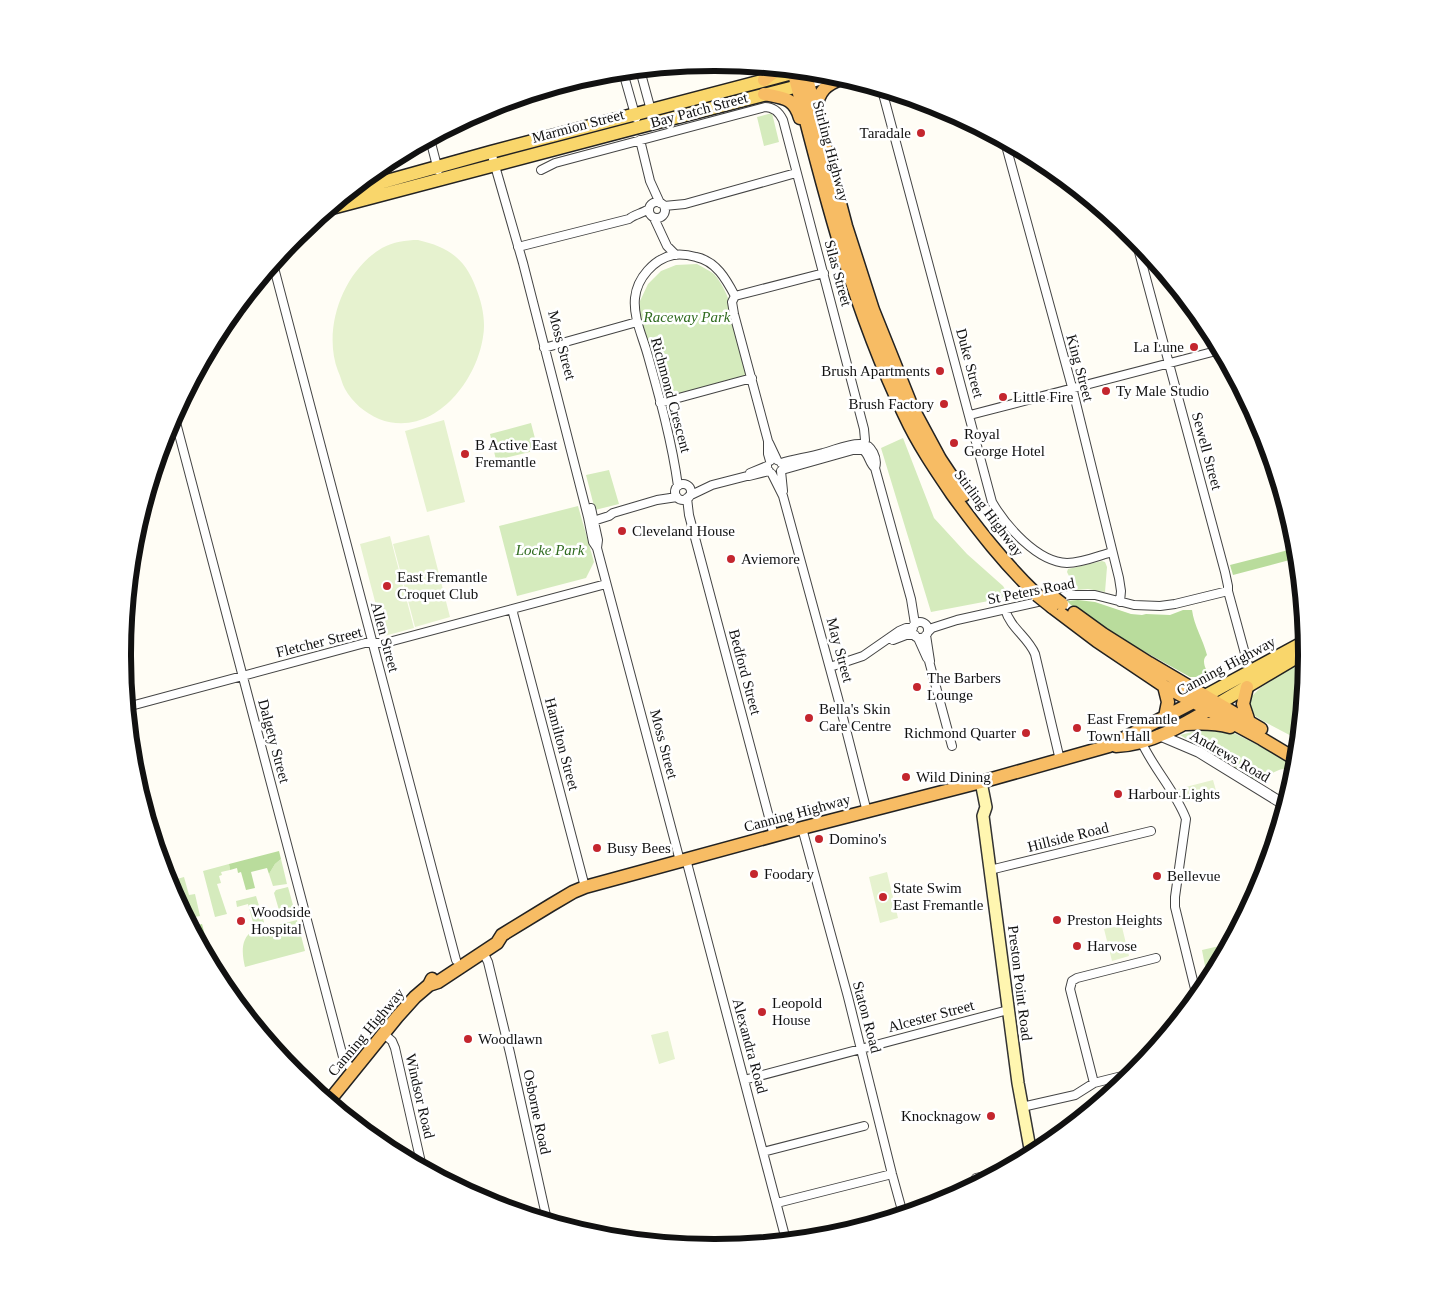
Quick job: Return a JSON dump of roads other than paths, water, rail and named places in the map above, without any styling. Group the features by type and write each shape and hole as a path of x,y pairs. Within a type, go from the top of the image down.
{"highway":[{"path":"764,80 772,74"},
{"name":"Stirling Highway","path":"800,78 827,201 845,263 867,327 905,417 928,460 978,530 1010,568 1097,641 1164,686 1193,702 1213,707 1273,741 1289,754"},
{"name":"Stirling Highway","path":"801,78 816,109 846,226 873,310 912,408 940,459 972,508 1043,594"},
{"path":"816,109 818,99 825,88 833,83"},
{"path":"764,94 782,97 789,100 796,107 820,189 827,201"},
{"name":"Stirling Highway","path":"1057,606 1205,696 1213,707"},
{"path":"1164,686 1168,701 1164,717"},
{"path":"1183,725 1205,723 1247,726 1243,704 1246,687"},
{"name":"Canning Highway","path":"429,985 433,976 492,936 502,935 573,892 585,887 1109,746 1205,696"},
{"name":"Canning Highway","path":"1109,746 1125,746 1159,735 1183,725 1213,707"},
{"name":"Stirling Highway","path":"1273,741 1290,747"},
{"name":"Canning Highway","path":"333,1096 415,997 429,985 438,982 497,943 502,935"}],"main road":[{"name":"Marmion Street","path":"653,117 764,80 795,77"},
{"name":"Marmion Street","path":"367,187 494,151 764,94 798,77"},
{"name":"Marmion Street","path":"342,206 497,164 637,121"},
{"name":"Canning Highway","path":"1205,696 1298,646"},
{"name":"Canning Highway","path":"1213,707 1298,656"},
{"name":"Preston Point Road","path":"977,783 978,809 983,816 1008,1010 1029,1146"}],"street":[{"path":"642,76 653,117"},
{"path":"625,78 637,121"},
{"name":"Duke Street","path":"884,96 992,502 999,515 1015,532 1047,558 1058,562 1072,562 1112,552"},
{"name":"Bay Patch Street","path":"541,170 555,162 765,107 773,108 778,112"},
{"name":"Silas Street","path":"778,112 783,120 824,273 864,429 864,447 875,468 952,746"},
{"path":"640,140 670,256 697,257 712,264 723,275 738,297"},
{"path":"431,144 441,180"},
{"name":"King Street","path":"1007,150 1072,388 1121,591 1120,602"},
{"name":"Moss Street","path":"494,151 598,540 597,548 606,584 665,802 683,860"},
{"path":"520,247 796,173"},
{"name":"Sewell Street","path":"1139,255 1225,572 1250,672"},
{"name":"Richmond Crescent","path":"670,256 650,268 644,275 638,286 635,300 637,322 644,340 682,492"},
{"name":"Allen Street","path":"275,271 456,960"},
{"path":"775,467 768,454 768,442 732,302 738,297 758,289 824,273"},
{"path":"546,347 637,322"},
{"path":"970,415 1213,352"},
{"path":"660,403 752,378"},
{"name":"Dalgety Street","path":"177,427 344,1057 354,1071"},
{"path":"591,519 608,512 613,513 682,492 749,476 775,467 864,447"},
{"name":"May Street","path":"775,467 867,812"},
{"name":"Bedford Street","path":"682,492 774,836"},
{"name":"Fletcher Street","path":"133,705 365,643 386,643 606,584"},
{"name":"St Peters Road","path":"829,664 858,658 906,628 920,630 952,619 957,620 1069,595 1095,595 1145,607 1175,604 1228,588"},
{"name":"Hamilton Street","path":"512,609 585,887"},
{"path":"1005,609 1010,621 1032,645 1036,654 1060,760"},
{"name":"Andrews Road","path":"1159,735 1199,752 1279,801"},
{"path":"1141,741 1146,754 1186,819 1175,907 1194,987"},
{"name":"Staton Road","path":"802,828 901,1208"},
{"name":"Hillside Road","path":"990,870 1151,831"},
{"name":"Alexandra Road","path":"683,860 785,1235"},
{"name":"Osborne Road","path":"483,952 488,962 508,1044 546,1214"},
{"path":"1094,1084 1070,984 1077,978 1156,958"},
{"name":"Alcester Street","path":"744,1080 1008,1010"},
{"name":"Windsor Road","path":"384,1034 392,1041 395,1048 420,1159"},
{"path":"1022,1107 1075,1095 1094,1084 1116,1078"},
{"path":"763,1152 864,1126"},
{"path":"777,1203 892,1174"}],"place":[{"name":"Taradale","path":"921,133"},
{"name":"La Lune","path":"1194,347"},
{"name":"Brush Apartments","path":"940,371"},
{"name":"Ty Male Studio","path":"1106,391"},
{"name":"Little Fire","path":"1003,397"},
{"name":"Brush Factory","path":"944,404"},
{"name":"Royal George Hotel","path":"954,443"},
{"name":"B Active East Fremantle","path":"465,454"},
{"name":"Cleveland House","path":"622,531"},
{"name":"Aviemore","path":"731,559"},
{"name":"East Fremantle Croquet Club","path":"387,586"},
{"name":"The Barbers Lounge","path":"917,687"},
{"name":"Bella's Skin Care Centre","path":"809,718"},
{"name":"East Fremantle Town Hall","path":"1077,728"},
{"name":"Richmond Quarter","path":"1026,733"},
{"name":"Wild Dining","path":"906,777"},
{"name":"Harbour Lights","path":"1118,794"},
{"name":"Domino's","path":"819,839"},
{"name":"Busy Bees","path":"597,848"},
{"name":"Foodary","path":"754,874"},
{"name":"Bellevue","path":"1157,876"},
{"name":"State Swim East Fremantle","path":"883,897"},
{"name":"Preston Heights","path":"1057,920"},
{"name":"Woodside Hospital","path":"241,921"},
{"name":"Harvose","path":"1077,946"},
{"name":"Leopold House","path":"762,1012"},
{"name":"Woodlawn","path":"468,1039"},
{"name":"Knocknagow","path":"991,1116"}],"park label":[{"name":"Raceway Park","path":"687,317"},
{"name":"Locke Park","path":"550,550"}]}
